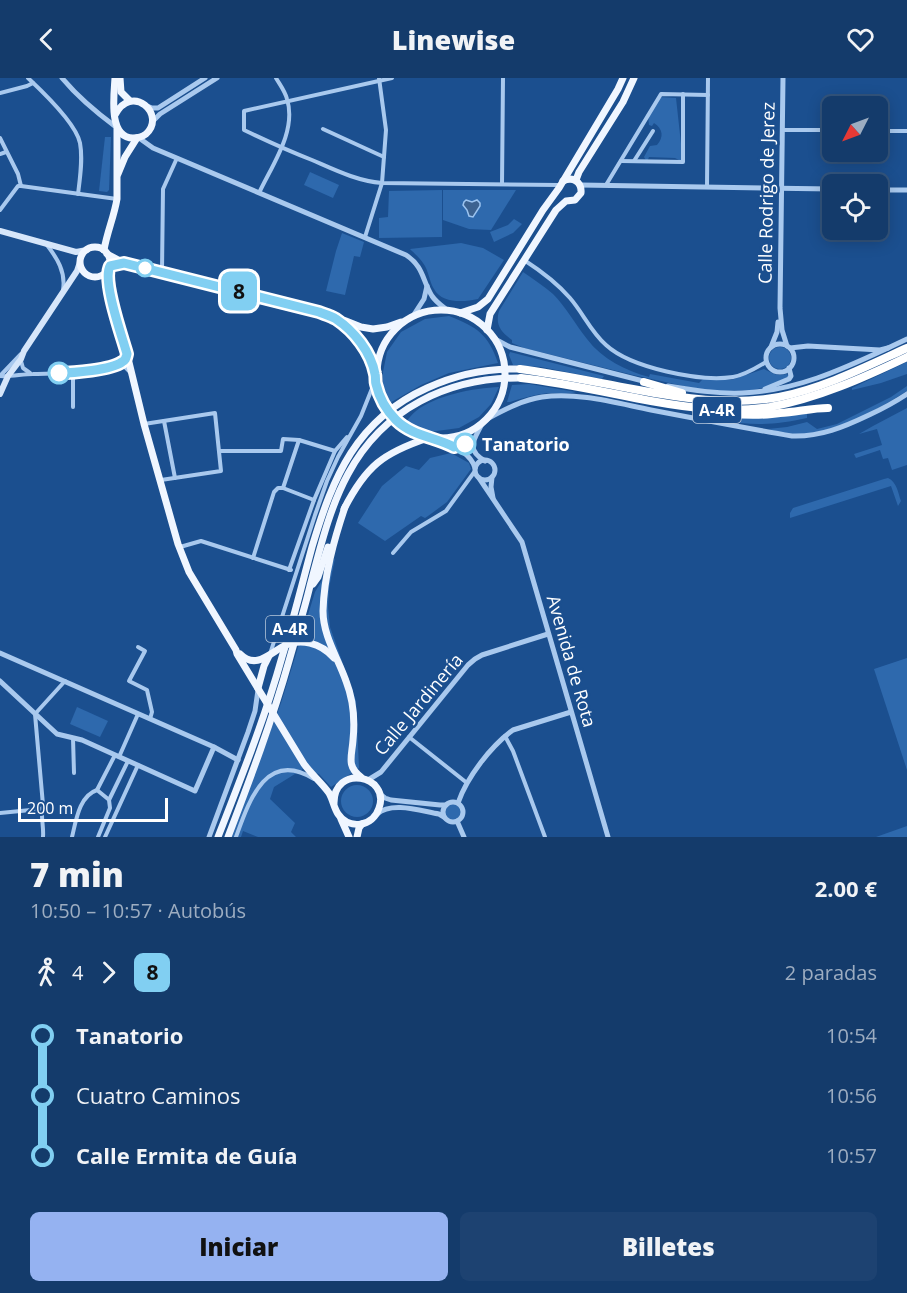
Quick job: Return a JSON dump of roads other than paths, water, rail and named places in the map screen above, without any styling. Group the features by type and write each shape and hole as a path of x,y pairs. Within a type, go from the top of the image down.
{"highway":[{"name":"A-4R","path":"520,369 715,405 764,399 808,390 854,373 907,348"},
{"name":"A-4R","path":"521,378 673,405 768,407 796,402 842,386 907,357"},
{"path":"644,382 715,405 726,414 779,414 828,408"}],"main road":[{"path":"115,78 118,174 115,211 107,233 106,252 110,261 108,287 144,424 189,572 242,657 251,661 260,660 290,644 301,642 320,646 338,662"},
{"path":"120,78 121,92 130,101"},
{"path":"459,313 478,308 488,299 560,185 623,78"},
{"path":"560,185 561,197 566,201 579,197 581,189 578,182 579,172 623,102 634,78"},
{"path":"115,115 124,103 130,101 146,105 152,116 148,131 138,138 125,157 118,174"},
{"path":"116,128 124,136 138,138"},
{"path":"560,185 570,178 578,182"},
{"path":"487,330 490,314 556,210 566,201"},
{"path":"0,231 46,244 79,257 84,271 93,277 100,276 108,268 124,263"},
{"path":"0,394 8,376 77,272 79,257 107,233"},
{"path":"89,249 99,248 124,263 319,312 361,327 373,329 404,322"},
{"path":"310,588 318,577 345,507 371,469 384,457 398,449 433,438 460,435 484,422 500,400 505,376 500,350 487,330 470,317 447,310 433,310 413,316 389,336 380,353 376,378"},
{"path":"336,319 358,338 368,354 382,401 389,412 409,430 433,438"},
{"name":"A-4R","path":"218,837 272,691 329,495 346,460 371,427 385,414 424,389 445,380 485,370 520,369"},
{"name":"A-4R","path":"228,837 279,694 327,524 340,490 358,457 391,421 421,400 463,384 502,378 521,378"},
{"path":"340,817 350,824 362,824 376,815 380,805 378,791 351,766 354,716 347,682 327,634 323,614 330,558 345,507"},
{"path":"236,650 304,764 330,794 349,837"},
{"path":"260,691 264,666 269,656"},
{"path":"334,804 335,792 339,786 349,779 365,779"},
{"path":"357,837 362,824"}],"street":[{"path":"28,78 59,110 76,132 81,154 78,194"},
{"path":"62,78 69,87 116,128"},
{"path":"146,105 158,108 206,78"},
{"path":"152,122 159,114 217,78"},
{"path":"259,193 281,148 288,127 288,101 276,78"},
{"path":"392,78 244,111 244,130 357,179 382,183 560,185"},
{"path":"502,184 503,78"},
{"path":"707,187 708,78"},
{"name":"Calle Rodrigo de Jerez","path":"783,78 780,308 782,330 789,347"},
{"path":"365,238 382,183 386,130 379,80"},
{"path":"0,93 27,86 33,82"},
{"path":"606,185 661,94 708,95"},
{"path":"621,161 683,162 683,94"},
{"path":"103,117 115,115"},
{"path":"323,129 384,157"},
{"path":"782,130 822,130"},
{"path":"148,131 148,139 153,148"},
{"path":"634,162 653,131"},
{"path":"888,131 907,131"},
{"path":"0,138 18,174 21,186"},
{"path":"138,138 153,148 411,258 420,268 433,297 447,310"},
{"path":"0,154 6,152"},
{"path":"162,272 163,189 177,158"},
{"path":"578,182 606,185 822,189"},
{"path":"0,210 18,186 117,199"},
{"path":"888,190 907,190"},
{"path":"46,244 61,267 64,284 61,297"},
{"path":"524,260 560,287 591,329 607,346 632,361 648,367 696,376 723,377 744,374 766,362"},
{"path":"413,316 424,298 427,284"},
{"name":"Calle Rodrigo de Jerez","path":"771,347 777,332 780,308"},
{"path":"493,338 510,346 644,382 716,393 758,392 794,386 834,373 907,339"},
{"path":"789,347 794,356 789,368 785,371 776,371 769,366 766,362 766,354 771,347 779,344 789,347 880,350 888,348"},
{"path":"0,376 24,351"},
{"path":"0,376 74,373 115,365 125,360 127,354"},
{"path":"21,359 23,368 30,374"},
{"path":"115,365 125,367 132,374"},
{"path":"758,392 789,379 791,376 789,368"},
{"path":"73,406 74,373"},
{"path":"269,656 327,481 363,411 376,378"},
{"path":"477,473 486,480 492,477 495,471 490,462 484,461 473,450 472,445 484,422 507,408 541,397 592,399 778,434 806,436 841,428 886,407 907,394"},
{"path":"144,424 215,413 221,471 160,480"},
{"path":"164,421 175,478"},
{"path":"289,570 314,500 335,451 354,429"},
{"name":"Avenida de Rota","path":"433,438 469,456 489,495 522,542 608,837"},
{"path":"219,451 281,451 283,439 299,440 335,451"},
{"path":"283,488 299,440"},
{"path":"393,553 411,532 446,511 470,477 477,473 479,463 484,461"},
{"name":"Avenida de Rota","path":"492,477 491,487 494,499"},
{"path":"253,558 274,492 278,488 314,500"},
{"path":"180,547 201,541 296,572"},
{"name":"Calle Jardinería","path":"365,779 381,772 475,659 548,634"},
{"path":"138,647 145,651 129,681 147,690 152,712 150,719"},
{"path":"0,653 214,747 238,760"},
{"path":"0,681 57,734 82,740 195,791 214,747"},
{"path":"43,837 41,812 43,805 35,714 65,681"},
{"path":"209,837 238,760 260,691"},
{"path":"458,803 477,768 505,736 513,730 571,712"},
{"path":"72,837 83,802 90,793 98,790 118,756 138,714"},
{"path":"505,736 513,751 545,837"},
{"path":"409,737 467,783"},
{"path":"73,738 74,772"},
{"path":"109,800 128,761"},
{"path":"101,837 138,765"},
{"path":"236,837 256,789 270,776 279,771 295,770 317,781"},
{"name":"Calle Jardinería","path":"378,791 381,772"},
{"path":"98,790 109,800 111,808 101,837"},
{"path":"376,815 386,808 401,808 439,814 451,822 462,817 463,811 458,803 440,805 391,800 378,791"},
{"path":"444,817 443,810 446,805"},
{"path":"0,813 42,809"},
{"path":"457,821 464,837"}],"place":[{"name":"Tanatorio","path":"465,444"}]}
